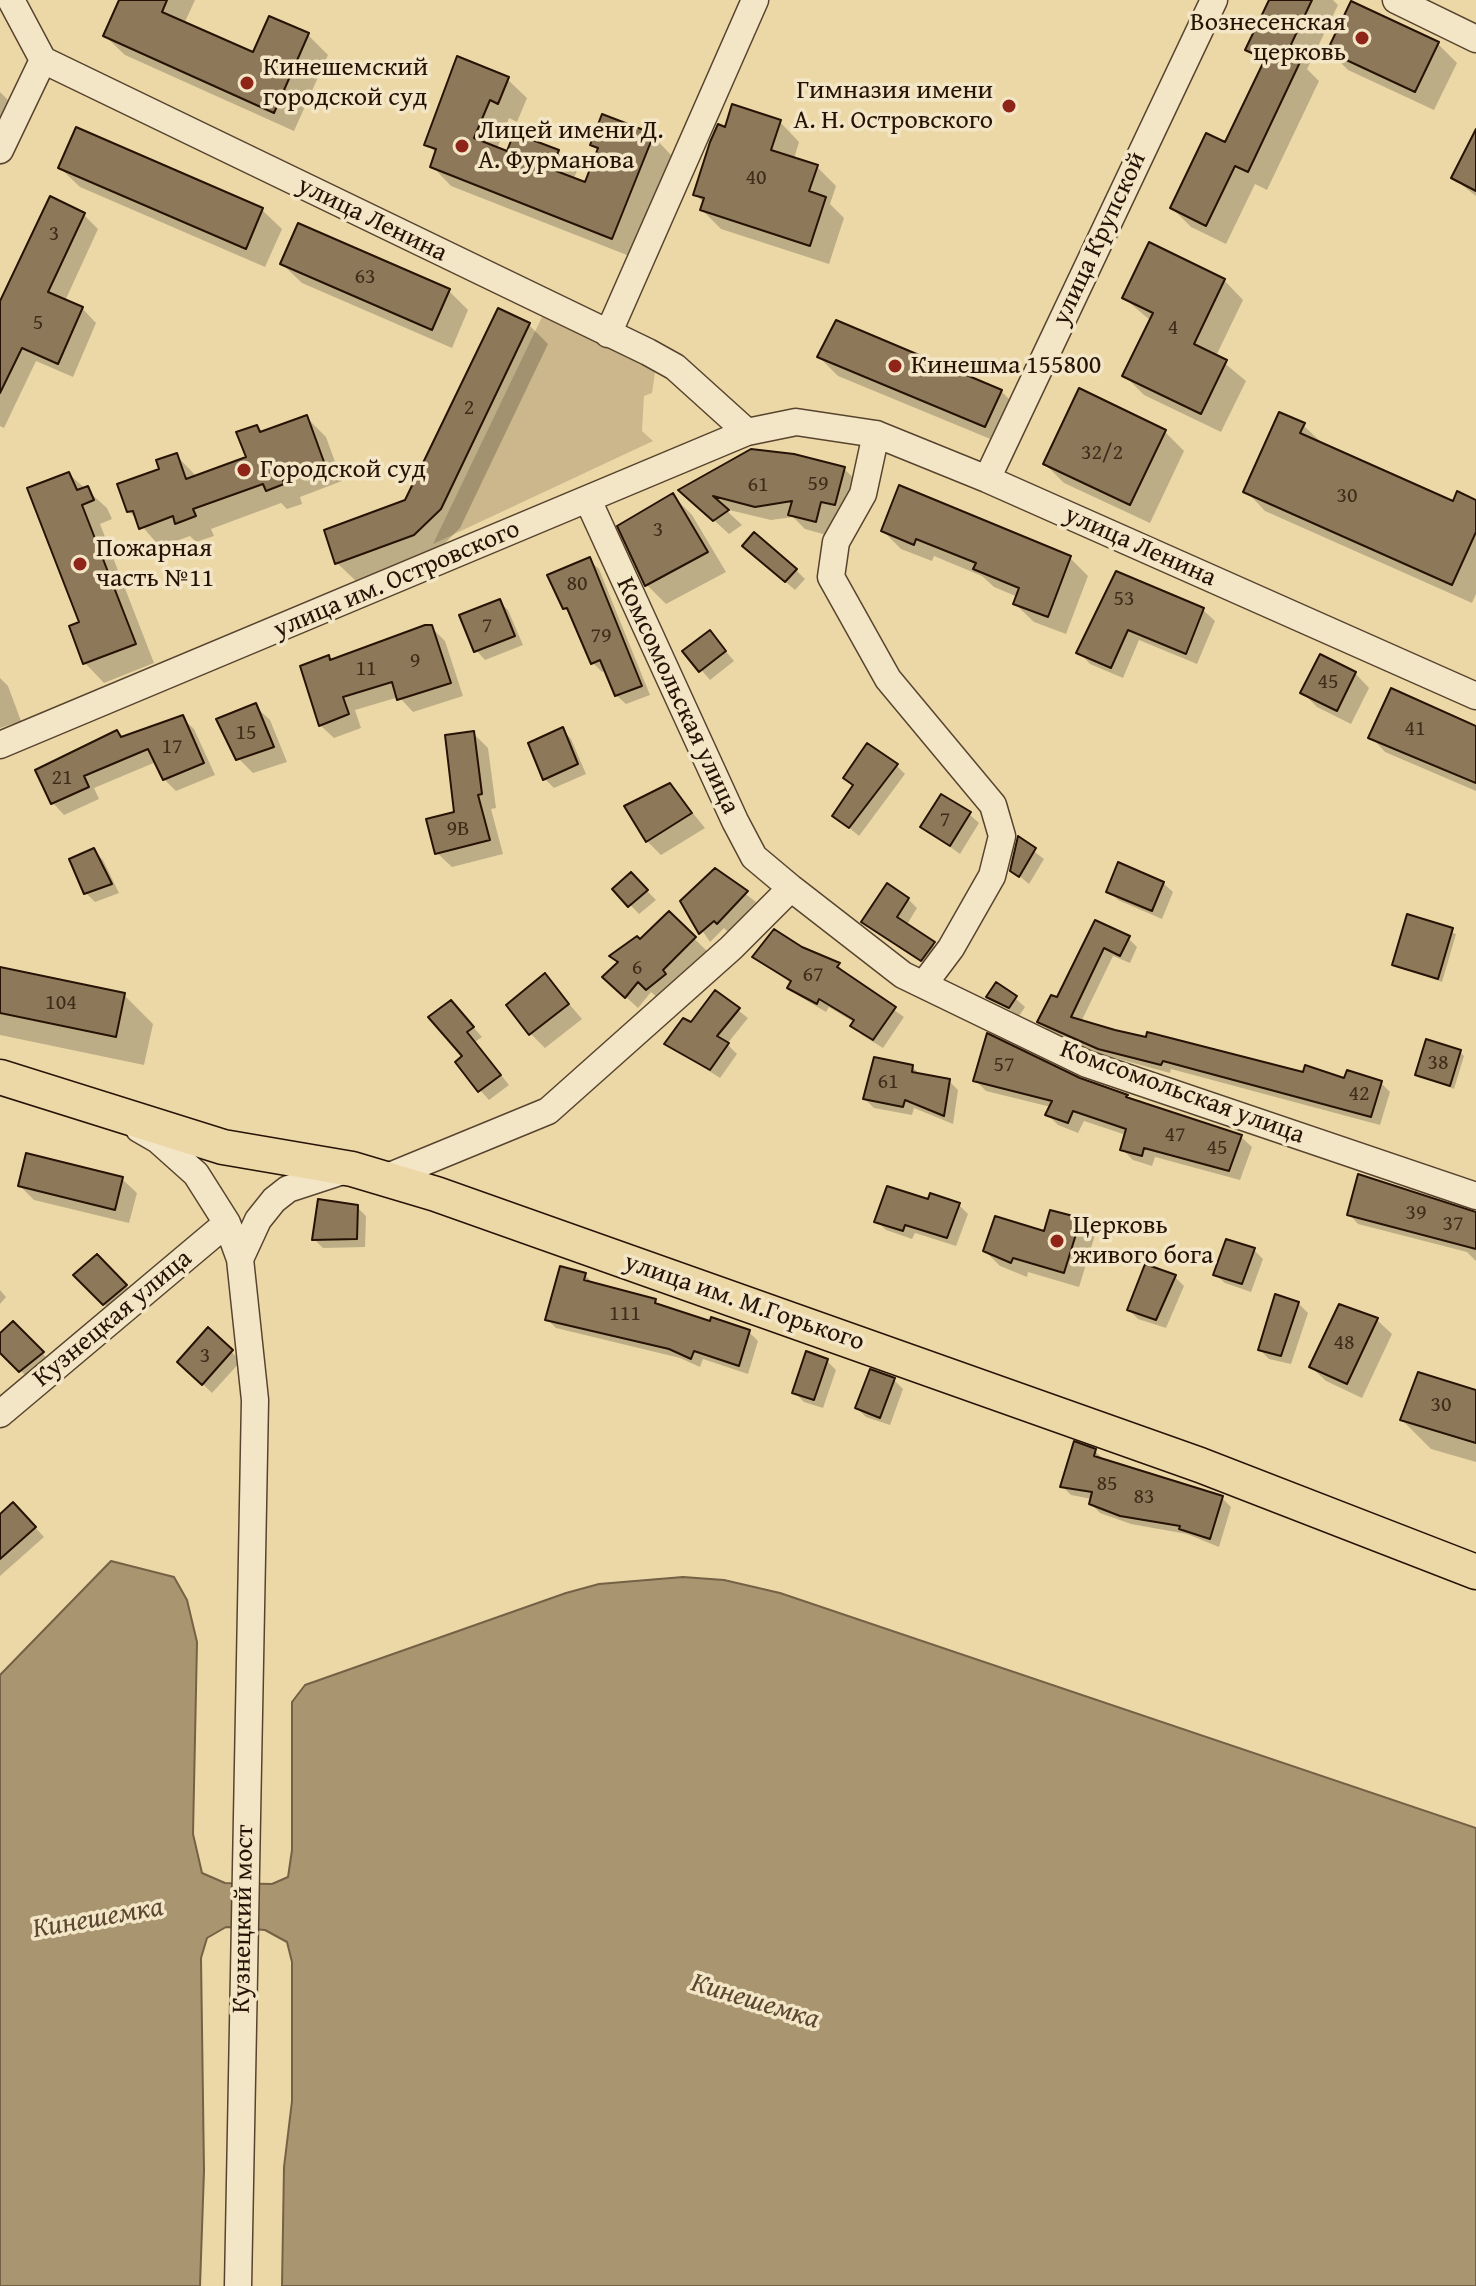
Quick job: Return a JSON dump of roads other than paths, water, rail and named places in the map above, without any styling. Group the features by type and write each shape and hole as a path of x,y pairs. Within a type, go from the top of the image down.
{"main road":[{"name":"улица им. М.Горького","path":"0,1077 223,1147 352,1169 385,1178 1185,1459 1476,1572"}],"street":[{"path":"0,150 43,60 11,0"},
{"path":"608,334 755,0"},
{"name":"улица Крупской","path":"987,479 1214,0"},
{"path":"1396,0 1476,39"},
{"name":"улица Ленина","path":"43,60 675,367 747,432"},
{"name":"улица Ленина","path":"796,422 876,434 987,479 1476,696"},
{"name":"улица им. Островского","path":"0,745 747,432 796,422"},
{"path":"876,434 863,494 836,542 831,577 888,679 993,805 1002,836 992,876 951,948 924,984"},
{"name":"Комсомольская улица","path":"588,500 735,821 754,857 791,888 903,975 1087,1064 1476,1196"},
{"path":"385,1178 548,1111 719,959 791,888"},
{"name":"Кузнецкий мост","path":"115,1114 158,1140 196,1174 227,1223 240,1259 255,1400 238,2286"},
{"path":"240,1259 258,1220 288,1189 352,1169"},
{"name":"Кузнецкая улица","path":"0,1414 227,1223"}],"water":[{"name":"Кинешемка","path":"111,1561 174,1577 187,1600 197,1642 193,1834 202,1873 225,1883 272,1884 288,1877 292,1850 292,1702 305,1685 566,1593 599,1584 683,1577 724,1580 780,1593 1476,1828 1476,2286 282,2286 284,2167 292,2101 292,1962 287,1942 265,1930 226,1927 207,1938 201,1958 204,2171 200,2286 0,2286 0,1675"}],"place":[{"name":"Вознесенская церковь","path":"1362,38"},
{"name":"Кинешемский городской суд","path":"247,83"},
{"name":"Гимназия имени А. Н. Островского","path":"1009,106"},
{"name":"Лицей имени Д. А. Фурманова","path":"462,146"},
{"name":"Кинешма 155800","path":"895,366"},
{"name":"Городской суд","path":"244,470"},
{"name":"Пожарная часть №11","path":"80,564"},
{"name":"Церковь живого бога","path":"1057,1241"}]}
